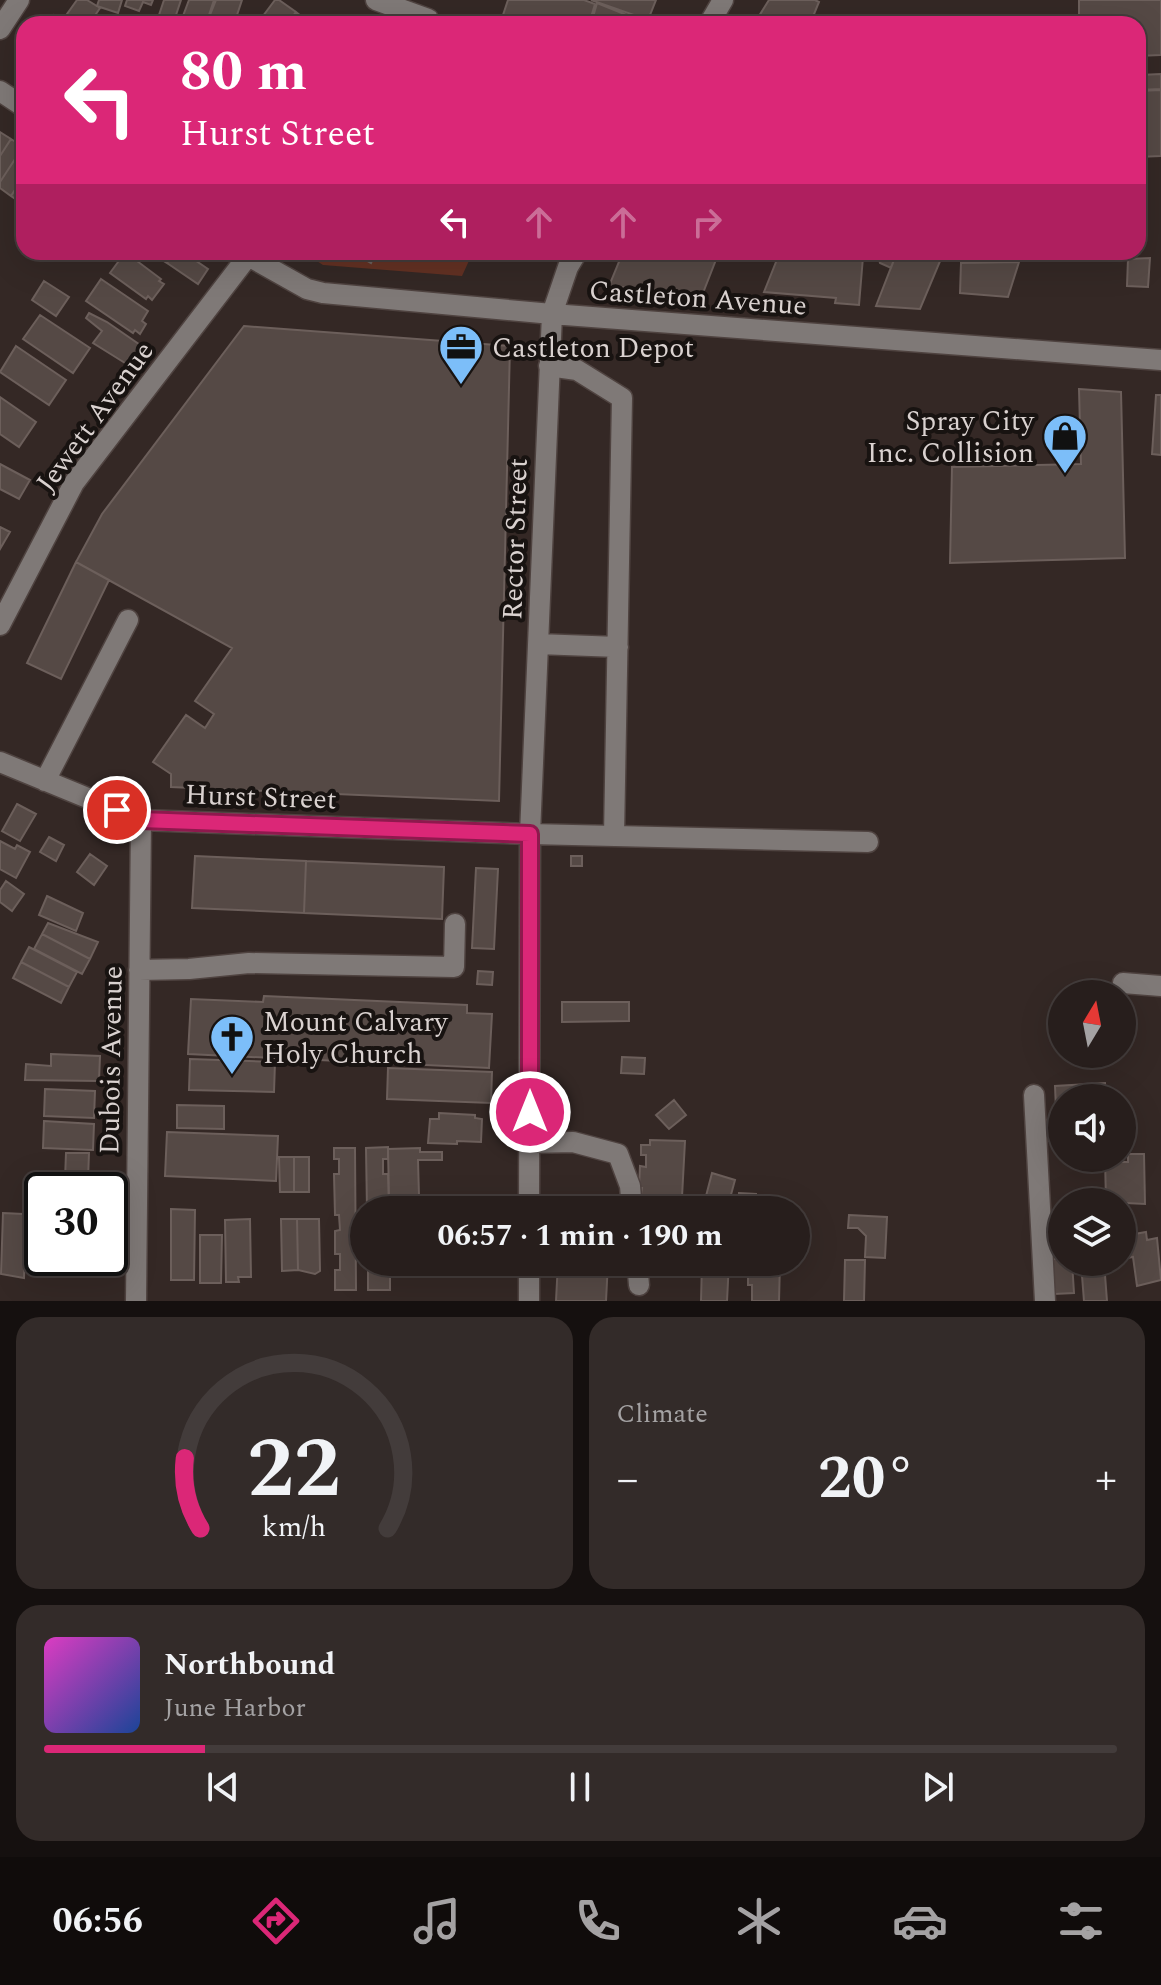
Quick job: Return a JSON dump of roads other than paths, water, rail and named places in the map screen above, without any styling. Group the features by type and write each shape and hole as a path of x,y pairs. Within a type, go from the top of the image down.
{"street":[{"path":"0,29 19,0"},
{"path":"376,0 412,16"},
{"name":"Jewett Avenue","path":"0,625 74,483 242,260"},
{"name":"Castleton Avenue","path":"258,260 317,292 552,314 1161,360"},
{"name":"Rector Street","path":"529,1196 530,834 549,366 552,314 572,260"},
{"path":"549,366 577,370 622,398 614,836"},
{"path":"45,781 128,620"},
{"path":"538,644 618,647"},
{"name":"Hurst Street","path":"0,762 141,820 868,842"},
{"name":"Dubois Avenue","path":"136,1301 141,820"},
{"path":"139,970 249,963 454,967 455,924"},
{"path":"1136,984 1161,986"},
{"path":"1034,1095 1045,1301"},
{"path":"529,1143 573,1142 618,1154 631,1196"},
{"path":"529,1276 529,1301"},
{"path":"638,1276 639,1285"}],"place":[{"name":"Castleton Depot","path":"461,386"},
{"name":"Spray City Inc. Collision","path":"1065,475"},
{"name":"Mount Calvary Holy Church","path":"232,1076"}]}
